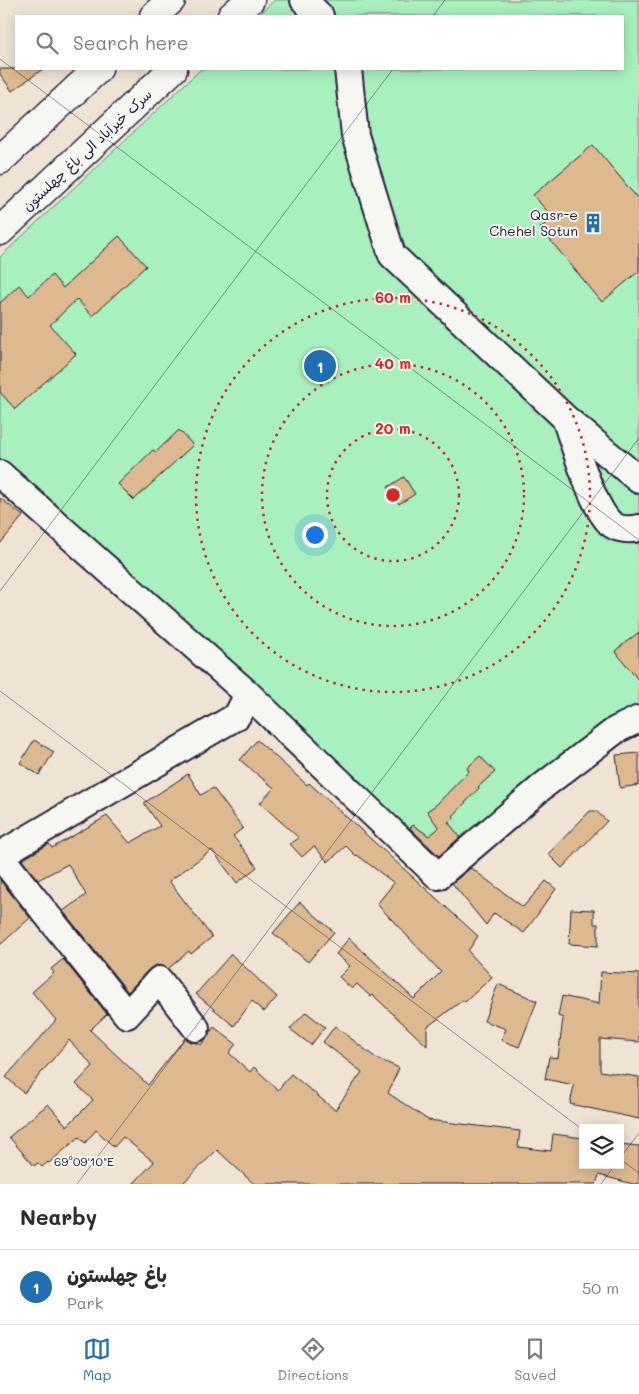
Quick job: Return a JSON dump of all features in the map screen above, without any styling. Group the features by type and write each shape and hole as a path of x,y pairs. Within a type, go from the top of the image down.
{"main road":[{"path":"233,15 250,0"},
{"path":"0,160 97,70"},
{"name":"سرک خیرآباد الی باغ چهلستون","path":"0,231 172,70"}],"street":[{"path":"304,0 319,15"},
{"path":"348,70 355,135 392,255 564,417 639,480"},
{"path":"564,417 598,509 611,524 628,530 639,528"},
{"path":"0,474 248,694 438,876 543,786 616,730 639,719"},
{"path":"196,1028 159,980 127,1015 0,856 237,716 248,694"}],"green space":[{"path":"275,0 639,0 639,712 439,870 0,475 0,257 200,70 624,70 624,15 258,15"}],"building":[{"path":"0,69 42,70 12,91 0,74"},
{"name":"Qasr-e Chehel Sotun","path":"593,145 639,200 639,271 602,302 540,228 553,218 533,195"},
{"path":"119,236 146,266 92,316 77,299 50,325 76,354 15,409 0,392 0,303 19,285 29,296 52,275 63,288"},
{"path":"179,430 193,445 134,500 118,484 153,450 156,452"},
{"path":"404,477 415,494 399,504 388,487"},
{"path":"0,498 23,516 0,544"},
{"path":"639,632 639,681 615,651"},
{"path":"34,740 54,752 39,775 20,763"},
{"path":"257,740 307,785 309,783 478,936 468,951 492,977 465,1002 463,1000 427,1027 427,1046 373,995 371,997 357,984 352,989 339,977 350,966 336,954 349,938 414,999 441,972 377,904 394,883 356,856 346,846 328,862 314,846 302,857 290,844 299,838 260,803 274,788 240,760"},
{"path":"639,753 639,785 620,788 616,755"},
{"path":"480,756 495,772 478,787 453,816 455,818 448,822 460,837 439,856 410,828 413,825 429,836 439,828 427,811 436,805 469,771 467,768"},
{"path":"188,774 201,795 213,788 243,828 233,836 257,867 237,883 212,850 169,881 212,937 191,954 189,951 168,969 156,965 148,970 128,992 63,911 86,895 68,864 38,880 22,860 49,844 52,848 107,816 130,843 160,826 144,803"},
{"path":"590,811 596,811 607,821 562,868 548,854"},
{"path":"471,868 523,907 546,881 556,889 524,933 494,913 486,925 452,883"},
{"path":"0,880 30,918 0,945"},
{"path":"300,902 334,932 308,962 273,933"},
{"path":"571,909 594,910 594,924 598,924 598,946 569,944"},
{"path":"231,954 277,997 264,1012 252,1001 234,1026 196,994"},
{"path":"63,959 107,1014 90,1030 148,1085 185,1038 190,1042 201,1045 214,1027 236,1044 229,1053 250,1072 254,1067 278,1090 291,1074 335,1110 362,1072 323,1042 335,1026 376,1058 399,1068 388,1093 428,1120 520,1131 518,1147 551,1151 553,1134 579,1137 579,1169 624,1169 624,1144 639,1146 639,1184 599,1175 596,1184 254,1184 217,1150 182,1184 133,1184 154,1162 123,1137 114,1147 96,1130 85,1143 79,1137 49,1163 42,1167 38,1163 34,1166 9,1137 48,1104 67,1126 93,1100 76,1084 93,1066 69,1040 24,1093 6,1077 56,1020 32,992 54,973 51,969"},
{"path":"601,972 639,974 639,1042 600,1039 600,1071 639,1077 639,1119 570,1104 574,1085 545,1079 549,1057 558,1058 563,1018 558,1016 562,996 599,1004"},
{"path":"498,984 537,1001 519,1047 501,1040 506,1029 484,1021"},
{"path":"306,1012 325,1027 311,1045 290,1029"}],"place":[{"name":"Qasr-e Chehel Sotun","path":"593,223"},
{"name":"باغ چهلستون","path":"320,366"}]}
